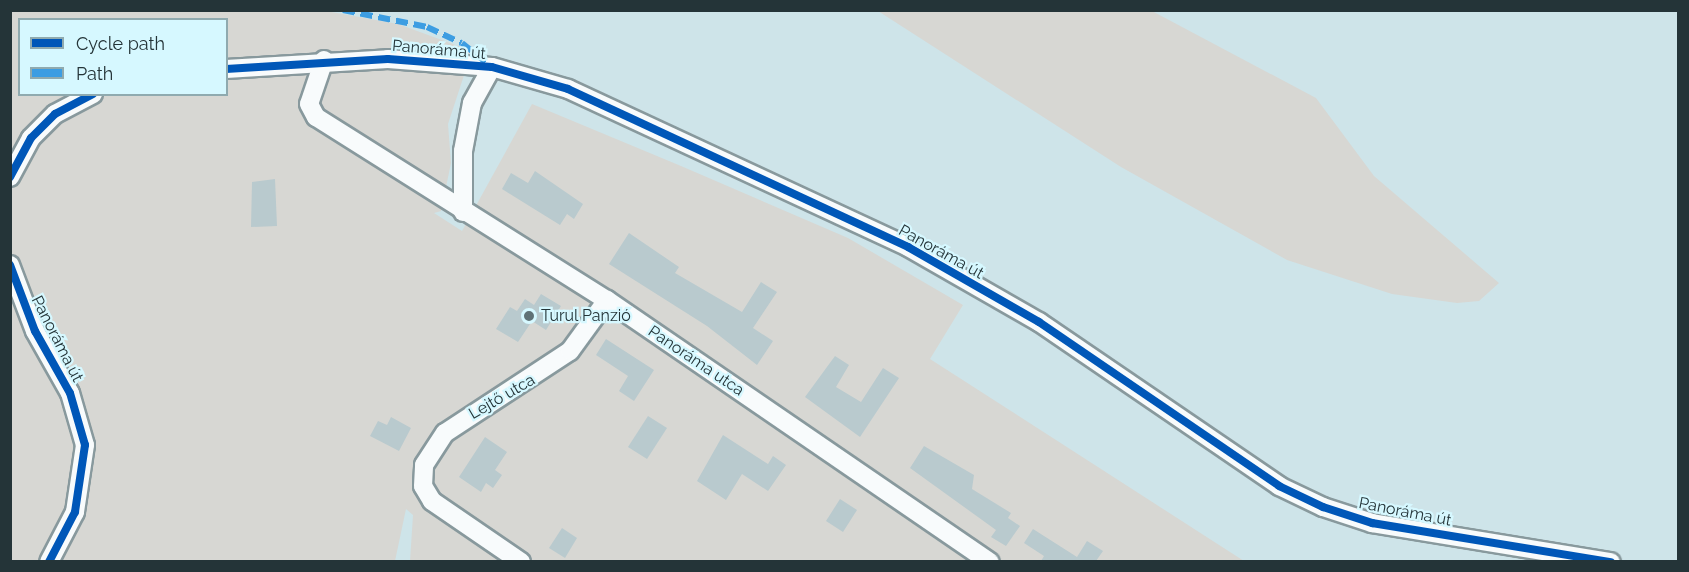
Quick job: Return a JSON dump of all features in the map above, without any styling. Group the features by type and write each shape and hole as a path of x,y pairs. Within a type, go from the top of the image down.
{"street":[{"name":"Panoráma út","path":"228,69 324,60 388,58 492,67 614,106 908,248 1039,322 1279,486 1323,507 1372,523 1611,561"},
{"name":"Panoráma utca","path":"324,60 309,104 316,117 463,212 607,300 990,561"},
{"path":"463,212 463,151 472,103 492,67"},
{"path":"10,177 31,138 55,114 89,96"},
{"name":"Panoráma út","path":"10,265 35,331 70,393 85,445 75,512 49,561"},
{"name":"Lejtő utca","path":"521,561 432,501 423,486 424,465 445,433 548,370 570,351 607,300"}],"shaded area":[{"path":"10,11 326,11 398,24 472,51 448,124 451,163 441,211 434,213 462,231 532,104 681,166 848,238 963,305 930,359 1244,561 410,561 413,515 406,509 395,561 11,561"},
{"path":"878,11 1152,11 1316,98 1374,176 1499,283 1479,301 1457,303 1392,294 1287,260 1121,167"}],"building":[{"path":"535,171 583,204 574,219 567,214 560,225 502,189 511,173 528,183"},
{"path":"275,179 277,226 251,227 252,182"},
{"path":"629,233 679,267 675,273 742,312 761,282 777,292 753,328 773,341 757,365 707,326 609,264"},
{"name":"Turul Panzió","path":"541,294 561,306 546,330 532,321 518,342 496,329 510,307 517,311 525,299 534,305"},
{"path":"606,339 654,370 634,401 619,391 628,376 596,355"},
{"path":"835,356 849,365 836,387 861,402 883,368 899,378 860,437 805,397"},
{"path":"648,416 667,428 647,459 628,447"},
{"path":"391,417 411,428 399,451 370,436 378,421 387,425"},
{"path":"723,435 768,464 773,456 786,465 768,491 742,474 726,500 697,481"},
{"path":"485,437 507,452 495,470 502,475 493,488 486,483 481,492 459,477"},
{"path":"924,446 974,475 972,489 1011,513 1008,518 1020,526 1006,546 991,537 996,530 910,468"},
{"path":"840,499 857,510 843,532 826,521"},
{"path":"562,528 577,538 565,558 549,548"},
{"path":"1033,529 1077,557 1087,541 1103,551 1096,561 1041,561 1044,556 1024,543"}],"marked path":[{"path":"343,10 427,27 462,43 489,65"}],"cycle path":[{"path":"228,69 388,59 492,67 568,89 908,247 1039,322 1279,486 1323,507 1372,523 1611,562"},
{"path":"10,177 31,138 55,114 89,96"},
{"path":"10,265 35,331 70,393 85,445 75,512 49,562"}],"place":[{"name":"Turul Panzió","path":"529,316"}]}
